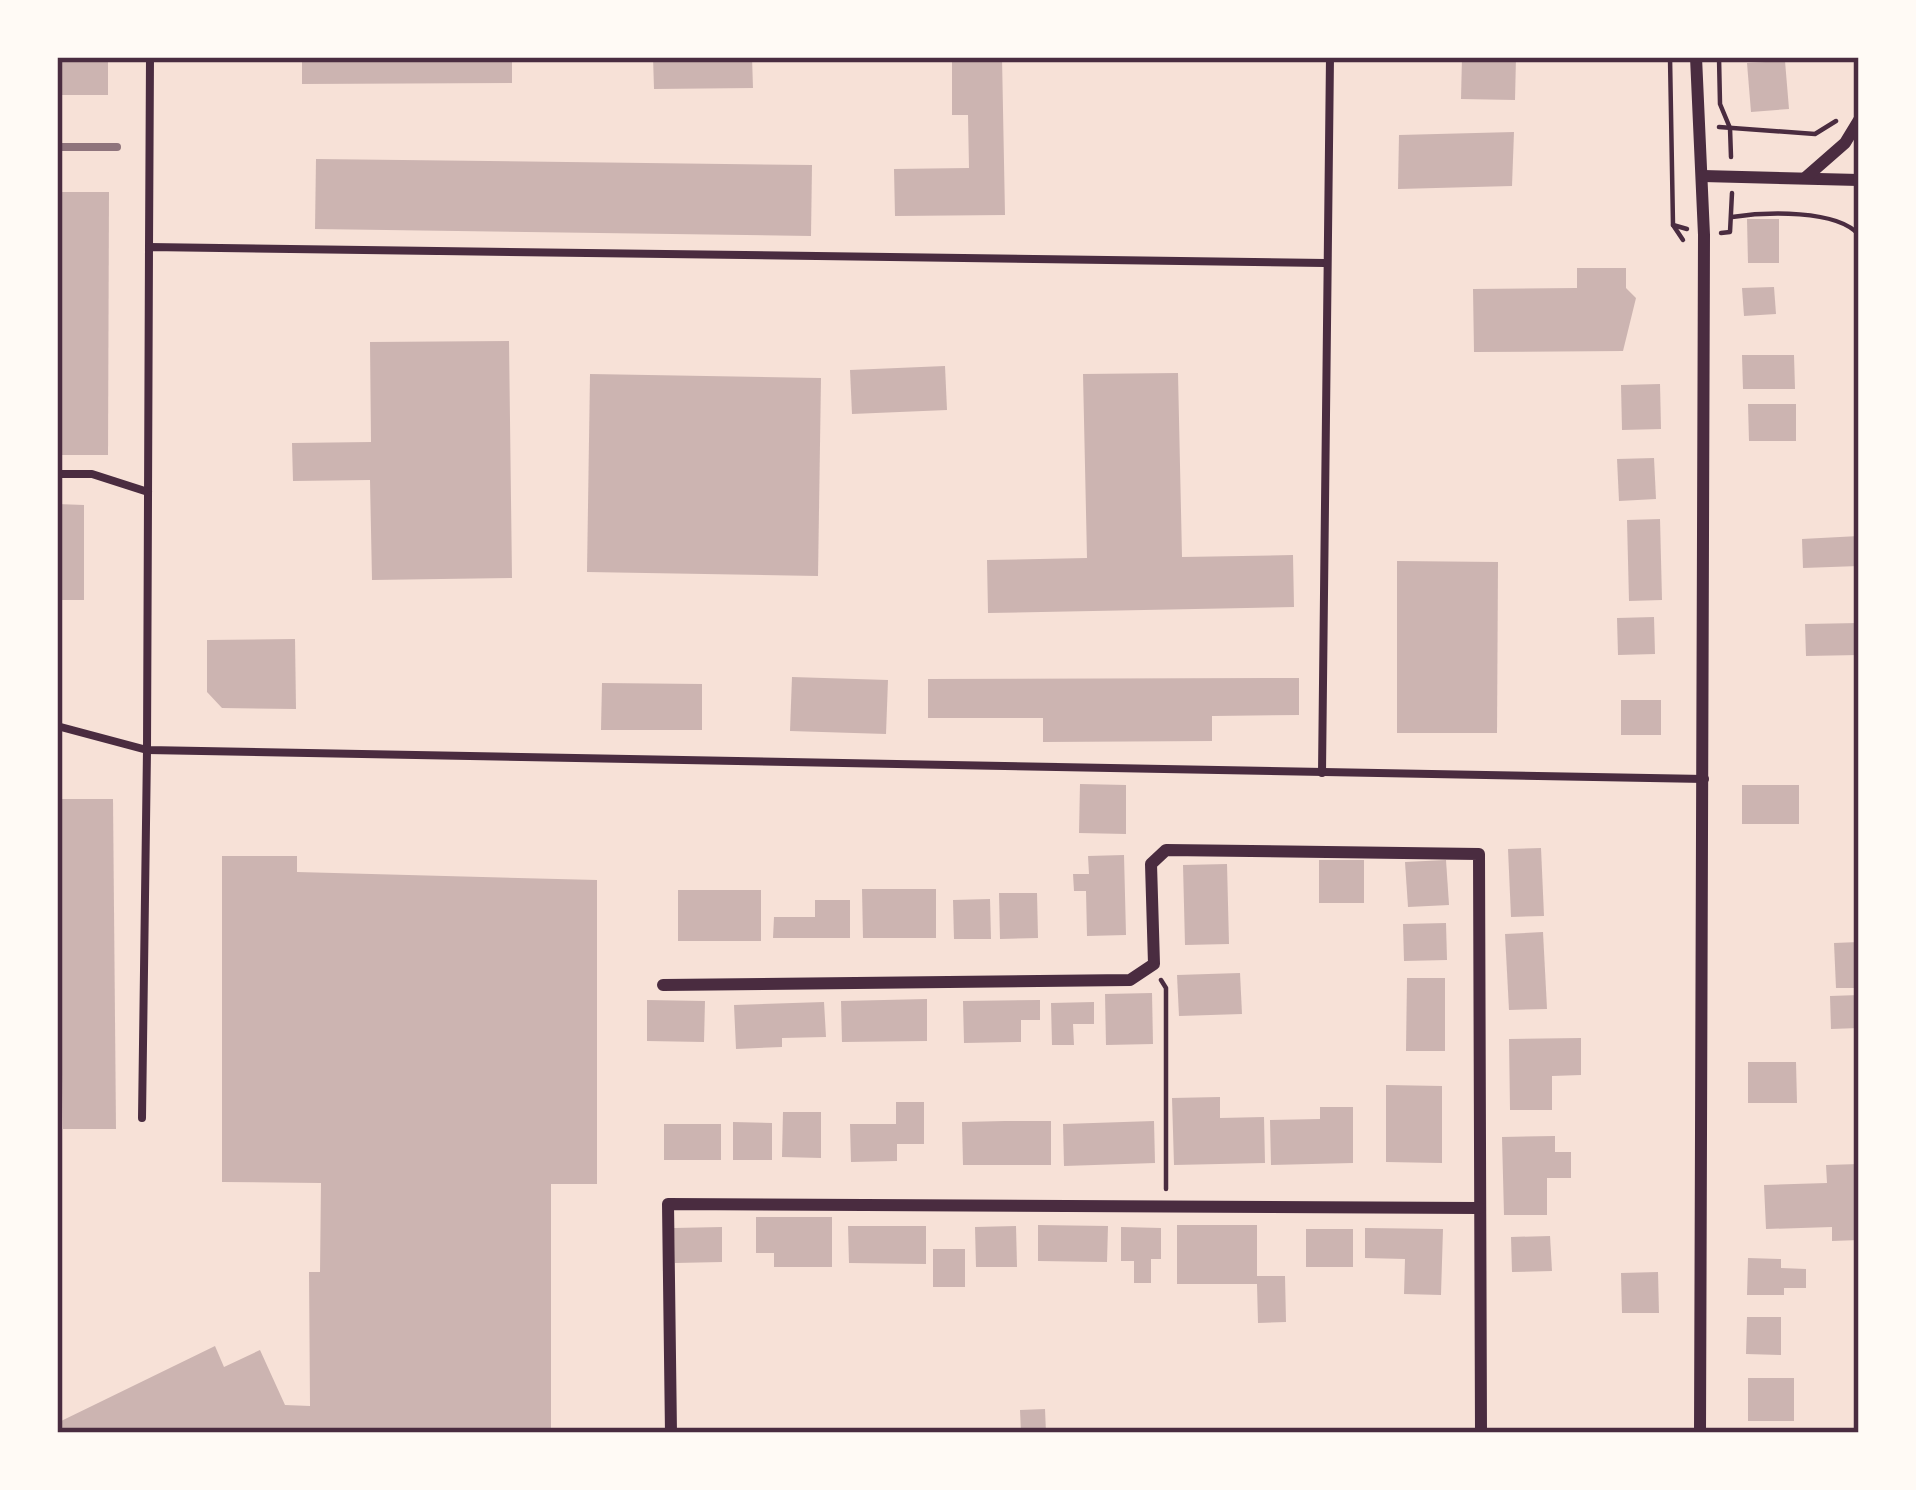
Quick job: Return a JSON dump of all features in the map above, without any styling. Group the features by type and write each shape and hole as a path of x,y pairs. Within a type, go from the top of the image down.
{"street":[{"path":"1696,57 1703,176 1705,779 1700,1433"},
{"path":"1804,179 1845,143 1859,120"},
{"path":"1703,176 1859,180"},
{"path":"663,985 1130,980 1154,964 1150,864 1166,850 1479,854 1481,1433"},
{"path":"671,1433 668,1204 1479,1208"}],"lane":[{"path":"142,1118 150,57"},
{"path":"1322,773 1324,263 1330,57"},
{"path":"149,247 1324,263"},
{"path":"57,474 92,474 148,493"},
{"path":"57,726 147,750 1705,779"}],"path":[{"path":"1670,57 1673,224"},
{"path":"1719,57 1732,217 1831,216 1850,224 1859,235"},
{"path":"1725,127 1815,134 1837,120"},
{"path":"1154,964 1166,988 1167,1205"}],"building":[{"path":"57,57 108,57 108,95 57,95"},
{"path":"302,57 512,57 512,83 302,84"},
{"path":"653,57 752,57 753,88 654,89"},
{"path":"952,57 1002,57 1005,215 895,216 894,169 969,168 968,115 952,115"},
{"path":"1462,57 1516,57 1515,100 1461,99"},
{"path":"1785,61 1789,109 1751,112 1747,63"},
{"path":"1514,132 1512,186 1398,189 1399,135"},
{"path":"316,159 812,165 811,236 315,229"},
{"path":"57,192 109,192 108,455 57,455"},
{"path":"1747,219 1779,219 1779,263 1748,263"},
{"path":"1577,268 1626,268 1626,288 1636,298 1623,351 1474,352 1473,289 1577,288"},
{"path":"1774,287 1776,314 1744,316 1742,288"},
{"path":"509,341 512,578 372,580 370,480 293,481 292,443 371,442 370,342"},
{"path":"1742,355 1794,355 1795,389 1743,389"},
{"path":"945,366 947,410 852,414 850,370"},
{"path":"1178,373 1182,557 1293,555 1294,607 988,613 987,560 1087,558 1083,374"},
{"path":"590,374 821,378 818,576 587,572"},
{"path":"1660,384 1661,429 1622,430 1621,385"},
{"path":"1748,404 1796,404 1796,441 1749,441"},
{"path":"1654,458 1656,499 1619,501 1617,459"},
{"path":"57,504 84,505 84,600 57,600"},
{"path":"1660,519 1662,600 1629,601 1627,520"},
{"path":"1859,536 1859,566 1803,568 1802,539"},
{"path":"1397,561 1498,562 1497,733 1397,733"},
{"path":"1654,617 1655,654 1618,655 1617,618"},
{"path":"1859,623 1859,655 1806,656 1805,624"},
{"path":"295,639 296,709 222,708 207,692 207,640"},
{"path":"792,677 888,680 886,734 790,731"},
{"path":"1299,678 1299,715 1212,716 1212,741 1043,742 1043,718 928,718 928,679"},
{"path":"602,683 702,684 702,730 601,730"},
{"path":"1621,700 1661,700 1661,735 1621,735"},
{"path":"1080,784 1126,785 1126,834 1079,833"},
{"path":"1742,785 1799,785 1799,824 1742,824"},
{"path":"57,799 113,799 116,1129 63,1129"},
{"path":"1541,848 1544,916 1511,917 1508,849"},
{"path":"1124,855 1126,935 1087,936 1086,891 1074,891 1073,874 1089,874 1088,856"},
{"path":"222,856 297,856 297,872 597,880 597,1184 551,1184 551,1433 57,1433 57,1423 215,1346 224,1367 260,1350 285,1405 310,1406 309,1272 320,1272 321,1183 222,1182"},
{"path":"1319,860 1364,860 1364,903 1319,903"},
{"path":"1446,860 1449,905 1408,907 1405,862"},
{"path":"1227,864 1229,944 1185,945 1183,865"},
{"path":"862,889 936,889 936,938 863,938"},
{"path":"678,890 761,890 761,941 678,941"},
{"path":"999,893 1037,893 1038,938 1000,939"},
{"path":"990,899 991,939 954,939 953,900"},
{"path":"815,900 850,900 850,938 773,938 774,917 815,917"},
{"path":"1446,923 1447,960 1404,961 1403,924"},
{"path":"1543,932 1547,1009 1509,1010 1505,934"},
{"path":"1859,942 1859,988 1836,988 1834,943"},
{"path":"1240,973 1242,1014 1179,1016 1177,975"},
{"path":"1407,978 1445,978 1445,1051 1406,1051"},
{"path":"1152,993 1153,1044 1106,1045 1105,994"},
{"path":"1859,995 1859,1028 1831,1029 1830,996"},
{"path":"927,999 927,1041 842,1042 841,1001"},
{"path":"647,1000 705,1001 704,1042 647,1041"},
{"path":"1040,1000 1040,1020 1021,1020 1021,1042 964,1043 963,1001"},
{"path":"824,1002 826,1037 782,1038 782,1047 736,1049 734,1005"},
{"path":"1094,1002 1094,1024 1073,1024 1074,1045 1052,1045 1051,1003"},
{"path":"1581,1038 1581,1075 1552,1076 1552,1110 1510,1110 1509,1039"},
{"path":"1748,1062 1796,1062 1797,1103 1748,1103"},
{"path":"1386,1085 1442,1086 1442,1163 1386,1162"},
{"path":"1220,1097 1220,1118 1264,1117 1265,1163 1174,1165 1172,1098"},
{"path":"896,1102 924,1102 924,1144 897,1144 897,1161 851,1162 850,1124 896,1124"},
{"path":"1320,1107 1353,1107 1353,1163 1271,1165 1270,1120 1320,1119"},
{"path":"783,1112 821,1112 821,1158 782,1157"},
{"path":"1051,1121 1051,1165 963,1165 962,1122"},
{"path":"1154,1121 1155,1163 1064,1166 1063,1124"},
{"path":"733,1122 772,1123 772,1160 733,1160"},
{"path":"664,1124 721,1124 721,1160 664,1160"},
{"path":"1555,1136 1555,1152 1571,1152 1571,1178 1547,1178 1547,1215 1504,1215 1502,1137"},
{"path":"1859,1164 1859,1240 1832,1241 1832,1227 1766,1229 1764,1185 1827,1183 1826,1165"},
{"path":"756,1217 832,1217 832,1267 774,1267 774,1253 756,1253"},
{"path":"1038,1225 1108,1226 1107,1262 1038,1261"},
{"path":"1177,1225 1257,1225 1257,1276 1285,1276 1286,1322 1258,1323 1257,1284 1177,1284"},
{"path":"848,1226 926,1226 926,1264 849,1263"},
{"path":"1016,1226 1017,1267 976,1267 975,1227"},
{"path":"722,1227 722,1262 675,1263 674,1228"},
{"path":"1121,1227 1161,1228 1161,1259 1151,1259 1151,1283 1134,1283 1134,1261 1121,1261"},
{"path":"1365,1228 1443,1229 1441,1295 1404,1294 1405,1259 1365,1258"},
{"path":"1306,1229 1353,1229 1353,1267 1306,1267"},
{"path":"1550,1236 1552,1271 1512,1272 1511,1237"},
{"path":"933,1249 965,1249 965,1287 933,1287"},
{"path":"1748,1258 1781,1259 1781,1268 1806,1269 1806,1288 1784,1288 1784,1295 1747,1295"},
{"path":"1658,1272 1659,1313 1622,1313 1621,1273"},
{"path":"1747,1317 1781,1317 1781,1355 1746,1354"},
{"path":"1748,1378 1794,1378 1794,1421 1748,1421"},
{"path":"1045,1409 1046,1433 1021,1433 1020,1410"}],"railway":[{"path":"57,147 117,147"}]}
